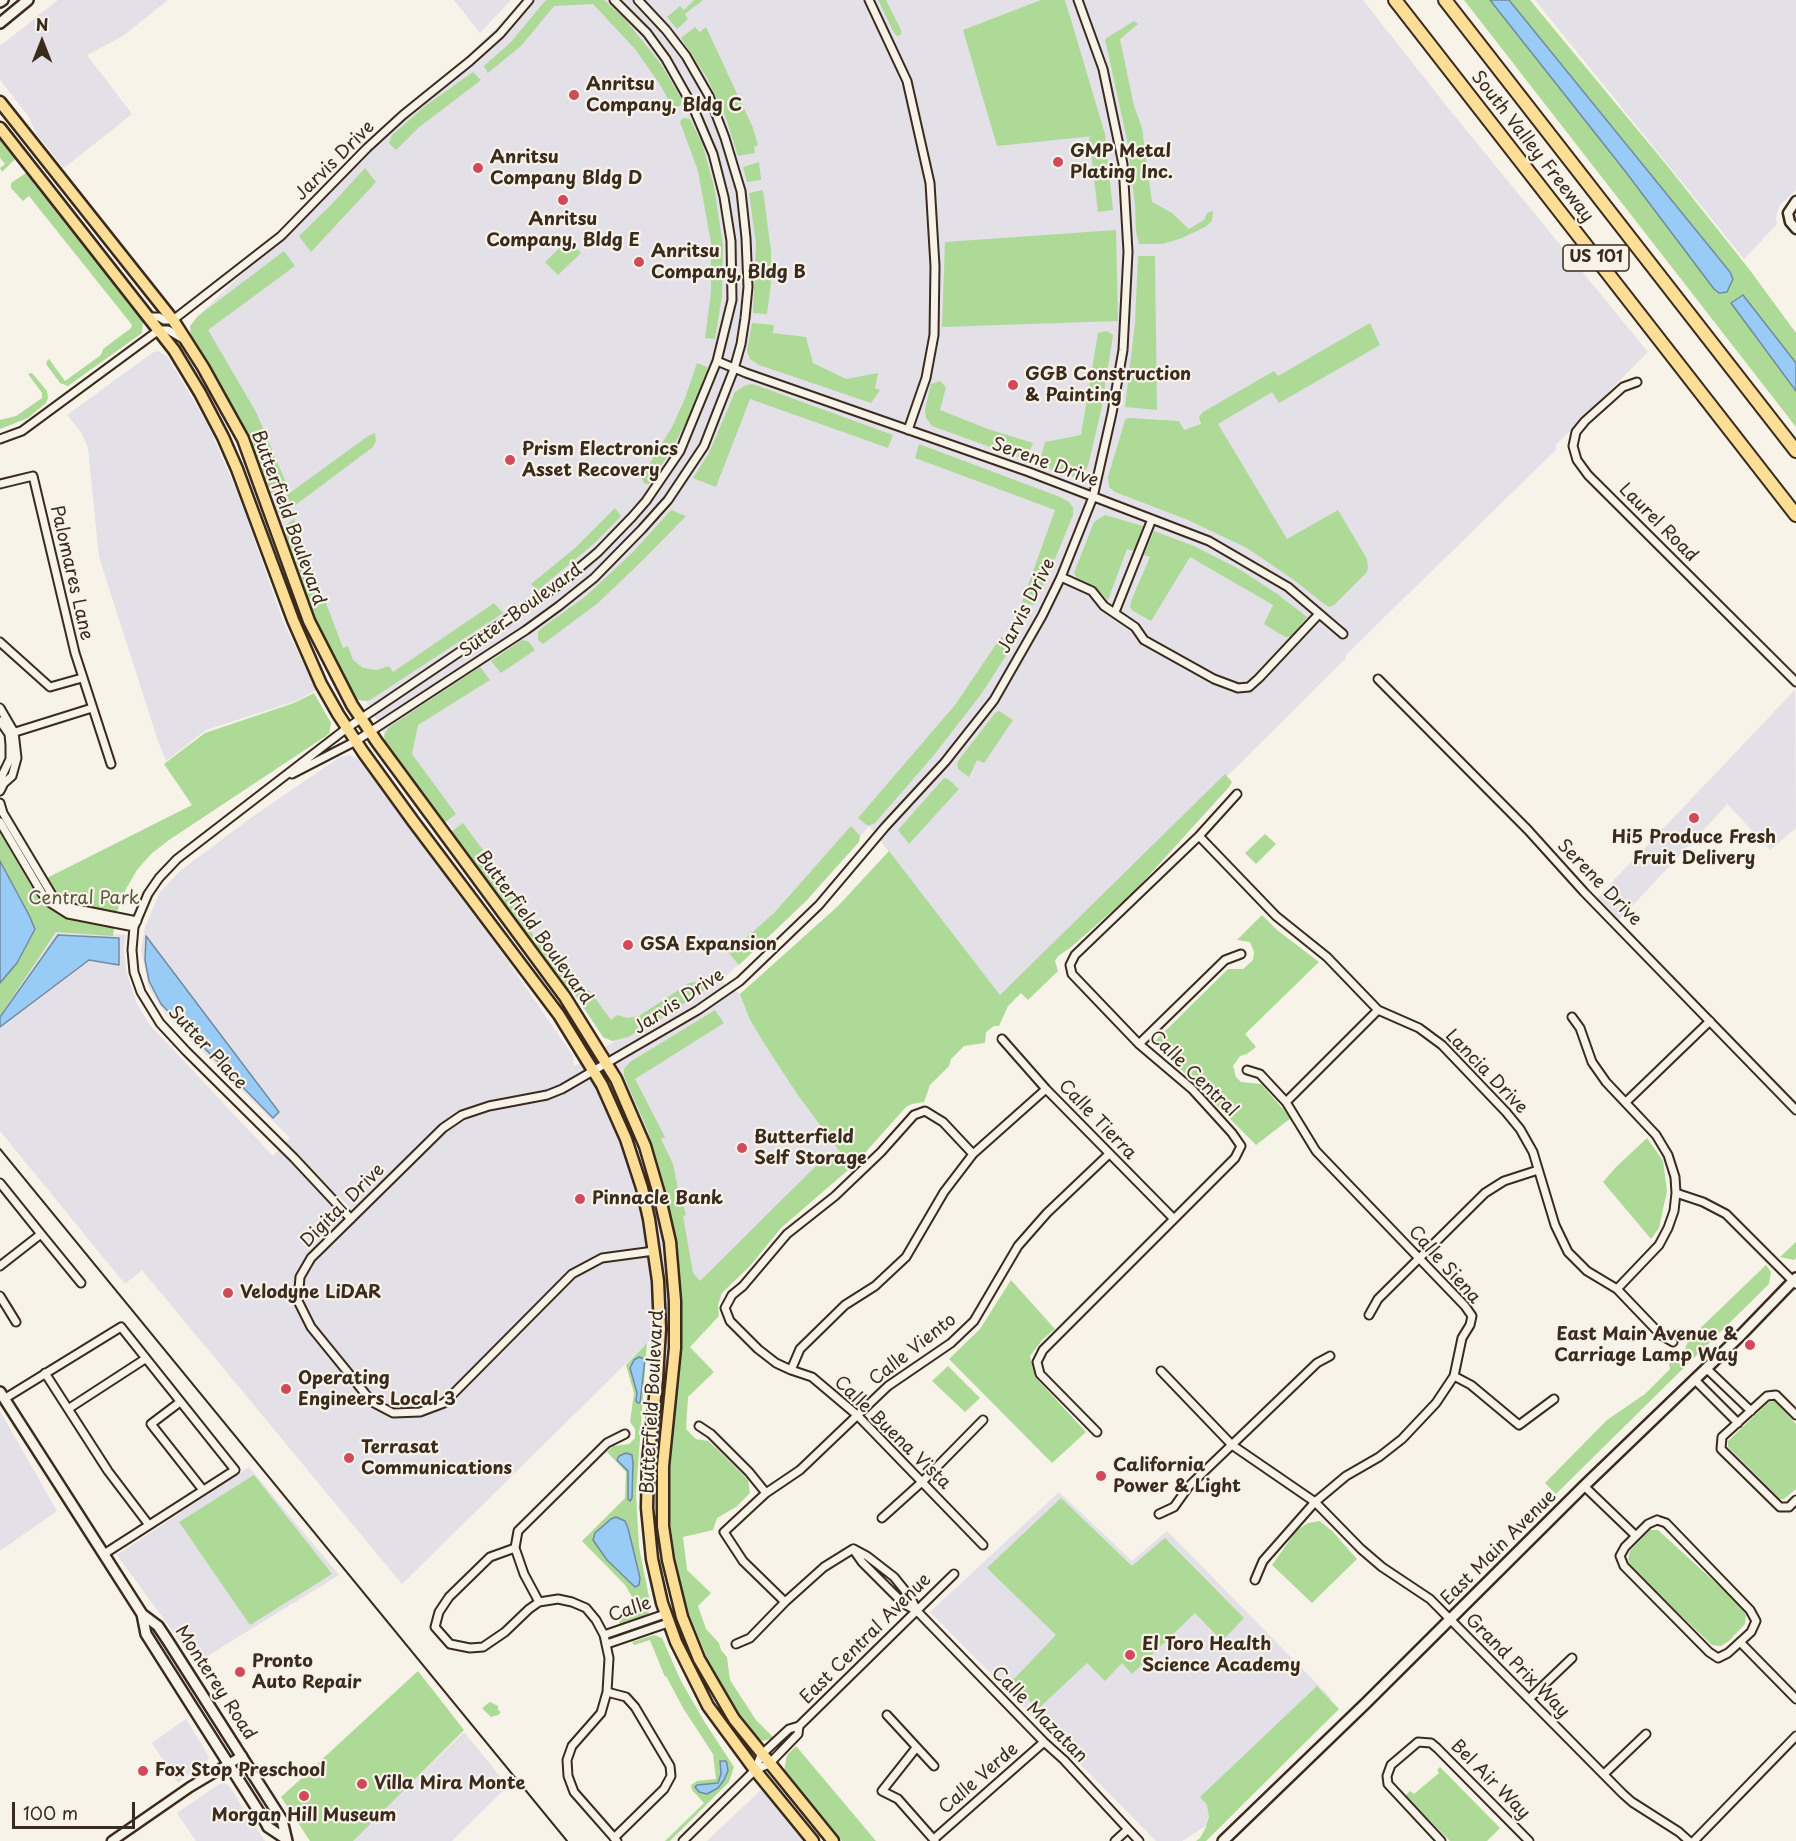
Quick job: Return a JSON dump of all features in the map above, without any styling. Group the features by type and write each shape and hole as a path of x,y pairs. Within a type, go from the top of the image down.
{"highway":[{"name":"South Valley Freeway","path":"1395,0 1796,515"},
{"name":"South Valley Freeway","path":"1445,0 1796,451"}],"main road":[{"path":"0,22 28,0"},
{"name":"Butterfield Boulevard","path":"0,102 173,320 216,388 243,439 309,621 361,719 565,997 608,1064 645,1146 670,1242 675,1348 663,1466 663,1526 668,1560 682,1617 699,1659 719,1697 761,1755 833,1841"},
{"name":"Butterfield Boulevard","path":"0,128 149,316 200,393 237,469 293,620 321,684 356,741 558,1015 602,1085 626,1139 642,1188 658,1281 660,1329 648,1461 647,1508 652,1559 667,1618 708,1706 755,1770 813,1841"},
{"name":"East Main Avenue","path":"1223,1841 1795,1281"},
{"name":"Monterey Road","path":"2,1395 142,1614 158,1626 242,1756 282,1820 287,1840"},
{"name":"Monterey Road","path":"142,1614 146,1634 268,1827 287,1840"}],"street":[{"name":"Jarvis Drive","path":"173,320 281,236 367,148 500,34 529,0"},
{"name":"Sutter Boulevard","path":"361,719 535,603 605,545 646,501 680,451 717,361 732,300 732,268 731,241 724,197 713,154 693,106 666,59 647,33 614,0"},
{"name":"Sutter Boulevard","path":"369,731 526,630 594,578 668,500 694,464 704,446 734,369 741,344 748,287 741,191 719,120 705,89 679,47 638,0"},
{"path":"868,0 907,81 930,183 935,266 934,335 926,378 908,430"},
{"name":"Jarvis Drive","path":"594,1072 698,1010 740,981 819,905 885,827 945,762 994,700 1042,616 1061,577 1093,497 1112,413 1123,350 1128,252 1123,164 1103,69 1078,0"},
{"path":"1796,201 1788,213 1790,222 1796,227"},
{"path":"1796,220 1796,227"},
{"path":"149,316 173,320"},
{"path":"0,439 22,431 159,330 168,330 185,340"},
{"name":"Serene Drive","path":"717,361 1209,541 1288,587 1343,634"},
{"name":"Laurel Road","path":"1637,382 1623,387 1576,432 1573,446 1577,460 1588,475 1796,682"},
{"name":"Palomares Lane","path":"0,484 33,476 82,678 111,764"},
{"path":"1115,612 1152,519"},
{"path":"1061,577 1092,591 1104,606 1135,627 1144,640 1214,680 1238,688 1249,687 1259,678 1319,614"},
{"path":"0,642 50,687 82,678"},
{"name":"Serene Drive","path":"1378,679 1528,830 1584,892 1796,1110"},
{"path":"0,708 11,733 17,758 12,776 0,790"},
{"path":"11,733 92,708"},
{"name":"Sutter Place","path":"351,1219 291,1154 160,1023 141,992 134,972 132,950 135,924 148,894 177,859 361,719"},
{"path":"0,722 11,733 10,759 0,780"},
{"name":"Sutter Place","path":"281,779 326,758 369,731"},
{"name":"Calle Central","path":"1097,1431 1040,1374 1037,1362 1043,1350 1235,1158 1241,1146 1192,1089 1139,1044 1072,974 1070,965 1075,956 1199,836 1237,794"},
{"path":"0,803 3,813 55,900 72,908 135,924"},
{"path":"0,822 46,900 68,914 135,924"},
{"name":"Lancia Drive","path":"1199,836 1276,916 1328,957 1378,1010 1419,1028 1442,1045 1506,1112 1520,1129 1533,1152 1555,1226 1568,1252 1587,1271 1617,1289 1661,1335 1673,1342"},
{"path":"1139,1044 1225,960 1241,954"},
{"path":"1286,1102 1378,1010"},
{"path":"1572,1017 1580,1028 1592,1062 1606,1082 1656,1135 1668,1155 1675,1177 1674,1211 1659,1245 1617,1289"},
{"path":"1626,1102 1710,1021"},
{"name":"Calle Tierra","path":"1002,1039 1046,1089 1174,1219"},
{"name":"Calle Siena","path":"1247,1070 1260,1074 1286,1102 1316,1151 1472,1316 1470,1325 1462,1338 1454,1377 1436,1403 1402,1439 1346,1476 1315,1502 1263,1561 1255,1580"},
{"name":"Digital Drive","path":"594,1072 546,1095 504,1102 462,1115 443,1128 311,1258 300,1276 298,1301 311,1328 372,1402 393,1413 420,1412 444,1403 572,1274 602,1258 654,1251"},
{"path":"791,1370 800,1349 845,1305 875,1286 906,1257 944,1192 973,1154 1046,1089"},
{"name":"Calle Buena Vista","path":"973,1154 943,1122 925,1111 914,1115 881,1152 835,1196 787,1234 743,1286 732,1294 725,1308 730,1321 758,1349 776,1363 812,1377 857,1415 983,1545"},
{"name":"Calle Viento","path":"785,1602 743,1561 724,1532 766,1493 800,1470 888,1386 951,1343 974,1322 1018,1246 1047,1213 1109,1154"},
{"path":"1369,1315 1378,1299 1485,1193 1504,1181 1538,1170"},
{"path":"0,1183 81,1283"},
{"path":"1676,1193 1703,1202 1726,1214 1795,1281"},
{"path":"0,1266 41,1234"},
{"path":"0,1296 16,1322"},
{"path":"2,1395 121,1327 235,1470 104,1554"},
{"path":"1159,1514 1174,1507 1189,1486 1317,1363 1330,1356"},
{"path":"68,1409 145,1359"},
{"path":"1706,1368 1750,1411"},
{"name":"Grand Prix Way","path":"1161,1371 1232,1445 1315,1502 1382,1567 1430,1599 1632,1802 1666,1823 1689,1841"},
{"path":"45,1372 108,1471 149,1525"},
{"path":"1454,1377 1472,1385 1519,1425 1554,1399"},
{"path":"1694,1379 1738,1423"},
{"path":"1796,1415 1776,1395 1767,1396 1722,1437 1721,1449 1780,1507 1789,1507 1796,1500"},
{"path":"180,1402 151,1424 203,1490"},
{"path":"882,1518 923,1482 983,1420"},
{"path":"699,1426 711,1434 749,1472 766,1493"},
{"path":"538,1602 524,1574 515,1548 518,1532 607,1443 625,1434"},
{"path":"1584,1486 1636,1536"},
{"path":"1657,1520 1666,1523 1750,1610 1756,1621 1751,1632 1728,1653 1718,1658 1709,1652 1624,1566 1620,1556 1636,1536 1648,1524 1657,1520"},
{"path":"515,1548 490,1557 449,1597 439,1612 435,1627 450,1644 470,1648 483,1647 505,1632 538,1602 558,1599 586,1608 596,1620 607,1644 608,1692 601,1713 572,1746 567,1760 568,1776 574,1792 615,1839 664,1789 671,1776 670,1766 635,1707 626,1697 608,1692"},
{"path":"736,1644 750,1638 824,1567 853,1549"},
{"name":"Calle Mazatan","path":"853,1549 862,1562 904,1604 917,1611"},
{"name":"Calle Mazatan","path":"853,1549 867,1556 894,1577 917,1611 1064,1760 1139,1841"},
{"name":"East Central Avenue","path":"755,1770 761,1755 789,1729 799,1726 954,1574"},
{"path":"607,1644 667,1618"},
{"name":"Calle","path":"604,1635 667,1618"},
{"path":"1740,1642 1796,1699"},
{"path":"1529,1699 1572,1658"},
{"path":"886,1715 934,1766"},
{"name":"East Central Avenue","path":"683,1841 755,1770 769,1764 798,1734 799,1726"},
{"path":"1604,1774 1646,1734"},
{"path":"1694,1841 1796,1736"},
{"name":"Calle Verde","path":"935,1840 1044,1742"},
{"name":"Bel Air Way","path":"1441,1841 1388,1784 1387,1776 1392,1765 1418,1742 1431,1743 1437,1748 1529,1841"},
{"path":"916,1748 882,1791 898,1799 935,1840"},
{"path":"114,1840 242,1756"},
{"path":"1115,1841 1127,1830"}],"shaded area":[{"path":"58,0 168,0 123,36 87,55 132,114 64,168 37,135 29,117 0,80 0,46"},
{"path":"454,0 511,0 480,33"},
{"path":"525,0 1363,0 1448,108 1648,352 1555,446 1557,449 1365,636 1345,656 1346,658 1003,999 869,826 799,907 721,981 740,994 749,1018 797,1094 844,1157 687,1313 649,1341 402,1584 142,1270 125,1284 0,1131 0,1016 57,931 126,935 124,948 126,971 137,1004 149,1024 273,1156 290,1138 167,1016 149,988 141,950 145,927 160,892 180,871 252,817 340,757 350,755 359,760 507,960 573,1056 574,1066 615,1041 604,1038 541,947 396,753 314,611 193,333 195,319"},
{"path":"1535,0 1796,0 1796,190 1779,206 1777,224 1744,259"},
{"path":"158,351 167,356 208,425 240,499 283,621 316,690 296,701 206,730 166,761 99,557 88,448 81,432 67,415 152,353"},
{"path":"1795,690 1796,828 1770,850 1718,794 1727,805 1616,923 1596,899"},
{"path":"0,1411 57,1511 0,1551"},
{"path":"249,1467 339,1575 196,1663 117,1555"},
{"name":"El Toro Health Science Academy","path":"1059,1492 1132,1561 1167,1531 1331,1698 1212,1822 1182,1841 1156,1841 930,1612"},
{"path":"186,1719 209,1758 178,1783 152,1743"},
{"path":"464,1732 508,1786 452,1841 351,1841"},
{"path":"225,1783 265,1841 196,1841 177,1813 219,1784"},
{"path":"764,1787 808,1841 707,1841"}],"green space":[{"path":"546,0 604,0 624,18 661,64 681,98 681,105 674,109 635,49 593,4 554,6 522,45 488,73 484,66 510,43"},
{"path":"694,0 703,0 685,14 688,19 677,29 667,17 680,6 684,10"},
{"path":"878,0 886,0 901,30 901,35 897,36 894,33"},
{"path":"1041,0 1065,0 1105,134 1113,210 1098,212 1089,137 1094,136 997,146 963,30"},
{"path":"1464,0 1530,0 1749,269 1796,333 1796,427"},
{"path":"1134,21 1138,24 1120,39 1134,106 1142,128 1152,202 1172,213 1189,229 1204,220 1207,213 1213,211 1212,221 1205,227 1163,244 1139,244 1127,140 1105,39"},
{"path":"695,27 700,32 706,27 753,128 758,145 754,147 755,153 738,156 726,118 707,78 681,38"},
{"path":"473,72 481,80 418,128 396,150 389,143 392,135 425,106"},
{"path":"683,118 690,119 702,143 714,186 723,246 722,296 715,339 705,338 711,292 711,243 698,171 680,122"},
{"path":"0,138 15,159 2,172 0,168 5,164 0,158"},
{"path":"759,162 761,180 747,182 743,167"},
{"path":"365,168 376,182 311,252 299,236"},
{"path":"26,173 143,320 142,333 68,386 60,383 46,364 49,359 65,381 101,355 103,349 132,325 29,196 23,201 11,188 11,183"},
{"path":"763,190 771,251 771,283 767,314 753,313 756,244 749,193"},
{"path":"1116,230 1118,321 942,327 945,242"},
{"path":"568,240 581,253 558,275 545,262"},
{"path":"284,251 295,266 208,330 256,412 286,483 270,494 235,411 215,374 191,338 190,326 198,316"},
{"path":"1138,256 1155,256 1157,410 1125,407 1135,323"},
{"path":"752,323 774,325 773,333 806,337 813,363 846,379 878,373 875,388 880,390 871,403 759,365 750,359 747,351"},
{"path":"1370,323 1380,345 1279,403 1272,392 1218,424 1287,539 1338,510 1367,559 1368,567 1367,572 1334,605 1329,607 1247,548 1188,520 1115,492 1109,487 1108,477 1125,420 1128,418 1179,421 1184,430 1201,424 1199,417 1203,412 1274,371 1278,376"},
{"path":"1107,331 1113,335 1101,411 1088,466 1083,475 1072,477 1039,465 1045,442 1081,435 1098,333"},
{"path":"697,363 707,367 707,373 692,411 671,451 649,484 645,484 641,478 672,427"},
{"path":"32,373 47,391 46,403 28,418 0,429 0,420 16,416 42,398 42,393 28,374"},
{"path":"940,381 946,387 940,410 988,429 1033,443 1026,460 932,426 926,418 925,409 931,384"},
{"path":"753,384 893,435 888,448 750,399 716,487 693,478 709,453 735,392 746,385"},
{"path":"375,433 376,441 373,447 286,512 280,514 275,509 276,503"},
{"path":"919,444 1060,497 1073,507 1073,515 1034,605 1022,602 1055,510 915,458"},
{"path":"615,508 621,516 596,542 537,591 531,584 575,548"},
{"path":"671,510 686,516 598,603 543,644 538,640 538,632 543,627 586,596 632,553"},
{"path":"1105,515 1143,526 1134,551 1127,549 1108,600 1094,586 1077,578 1074,573 1094,522"},
{"path":"294,519 343,648 348,646 353,660 363,668 377,670 389,666 393,672 494,603 503,613 370,700 355,699 323,641 300,583 282,528"},
{"path":"1154,531 1194,546 1239,569 1307,617 1291,637 1285,637 1264,624 1273,605 1190,557 1151,621 1133,611 1130,607 1131,601 1150,557 1144,555"},
{"path":"1001,637 1011,642 1011,648 982,693 934,755 875,823 868,826 858,818 955,705"},
{"path":"522,640 528,641 535,650 501,673 491,661"},
{"path":"480,667 490,680 418,725 412,754 456,814 443,824 385,744 384,735 389,727"},
{"name":"Central Park","path":"314,693 331,723 329,734 151,854 137,870 126,889 116,914 113,936 56,932 0,1016 0,832 31,886 192,805 164,764 205,733 294,703"},
{"path":"999,711 1013,720 984,763 977,760 969,777 958,769 958,761"},
{"path":"1225,774 1232,782 1229,787 1133,893 1058,956 1055,961 1058,971 1028,1000 1021,993 1008,1006 999,1026 994,1026 986,1032 985,1043 964,1046 951,1059 949,1066 930,1085 924,1102 906,1107 855,1164 781,1228 750,1266 722,1293 718,1305 719,1316 690,1347 714,1372 688,1397 686,1429 696,1439 708,1441 748,1480 750,1493 736,1507 717,1518 713,1530 683,1537 687,1570 711,1593 698,1606 706,1629 719,1643 727,1657 730,1680 756,1720 774,1738 763,1741 756,1738 713,1672 688,1612 676,1564 669,1513 669,1486 670,1449 680,1370 682,1305 675,1241 663,1185 648,1131 624,1076 624,1069 630,1062 715,1010 724,1023 635,1079 665,1137 661,1139 673,1164 686,1215 683,1216 693,1273 700,1281 824,1158 828,1162 822,1169 840,1152 797,1094 762,1040 749,1018 740,994 838,906 889,851 1000,995"},
{"path":"944,778 959,789 909,844 898,830"},
{"path":"463,823 531,915 529,929 572,987 568,989 453,837 452,831"},
{"path":"851,826 860,836 859,842 806,901 739,965 729,953 774,913"},
{"path":"1265,834 1276,844 1256,864 1245,853"},
{"path":"1262,915 1277,930 1319,962 1245,1034 1256,1047 1240,1056 1233,1066 1236,1077 1241,1082 1261,1084 1291,1118 1256,1145 1154,1042 1228,969 1243,969 1253,960 1254,952 1250,942 1237,940"},
{"path":"697,982 704,985 706,989 659,1020 628,1037 612,1041 603,1037 575,994 581,989 589,990 611,1020 617,1015 628,1018 639,1016 689,983"},
{"path":"1647,1138 1663,1161 1667,1191 1659,1228 1651,1239 1603,1182"},
{"path":"1796,1242 1794,1260 1780,1257"},
{"path":"1766,1265 1771,1272 1769,1284 1556,1494 1545,1483 1607,1420 1645,1394 1670,1369 1669,1364 1685,1349 1689,1339"},
{"path":"1011,1280 1055,1329 1043,1339 1030,1356 1035,1377 1086,1432 1052,1463 949,1359 980,1329"},
{"path":"647,1343 636,1493 639,1547 651,1607 648,1615 620,1624 618,1620 641,1612 625,1585 582,1541 625,1498 626,1472 607,1452 613,1446 629,1444 635,1438 635,1429 630,1422 634,1393 626,1365"},
{"path":"948,1366 980,1398 965,1412 932,1381"},
{"path":"1774,1401 1796,1424 1796,1489 1784,1499 1780,1499 1728,1447 1728,1441 1769,1402"},
{"path":"254,1475 332,1574 250,1625 179,1522"},
{"path":"1061,1498 1132,1566 1165,1538 1244,1618 1222,1641 1195,1613 1132,1674 1122,1663 1105,1681 1087,1663 1038,1709 1011,1682 1056,1635 987,1568"},
{"path":"1320,1521 1357,1559 1312,1603 1272,1565 1297,1530 1308,1523"},
{"path":"1650,1530 1658,1530 1741,1606 1746,1615 1745,1624 1729,1641 1721,1646 1712,1645 1631,1568 1628,1559 1630,1551"},
{"path":"654,1635 662,1638 681,1681 734,1767 729,1782 670,1841 665,1841 704,1803 692,1790 691,1785 697,1781 716,1779 713,1754 665,1677 650,1640 634,1645 632,1642"},
{"path":"418,1671 464,1730 353,1841 310,1841 281,1797"},
{"path":"1317,1686 1339,1709 1206,1841 1196,1841 1206,1827 1209,1817 1207,1805 1200,1797"},
{"path":"490,1702 498,1706 501,1712 498,1715 491,1717 482,1708"},
{"path":"796,1746 876,1841 842,1841 784,1771 787,1755"},
{"path":"1440,1767 1500,1828 1487,1841 1450,1841 1405,1796 1410,1791 1414,1794 1439,1773 1437,1770"}],"water":[{"path":"1490,0 1509,0 1730,272 1733,279 1727,292 1719,293 1714,289 1625,171"},
{"path":"1743,295 1796,363 1796,391 1731,303"},
{"path":"0,861 35,929 17,963 0,983"},
{"path":"58,935 119,938 119,965 89,960 0,1027 0,1017"},
{"path":"146,936 279,1112 273,1118 161,1004 149,981 145,960"},
{"path":"639,1357 645,1359 640,1403 638,1403 630,1368 634,1360"},
{"path":"626,1453 632,1455 633,1463 630,1501 628,1499 628,1471 617,1460 619,1456"},
{"path":"616,1517 625,1521 628,1528 640,1578 639,1585 635,1587 607,1560 593,1540 595,1533"},
{"path":"720,1761 726,1761 727,1764 728,1771 724,1780 718,1788 707,1794 699,1792 695,1787 697,1785 718,1783 721,1774"}],"railway":[{"path":"0,1149 567,1841"}],"place":[{"name":"Anritsu Company, Bldg C","path":"574,95"},
{"name":"GMP Metal Plating Inc.","path":"1058,162"},
{"name":"Anritsu Company Bldg D","path":"478,168"},
{"name":"Anritsu Company, Bldg E","path":"563,200"},
{"name":"Anritsu Company, Bldg B","path":"639,262"},
{"name":"GGB Construction & Painting","path":"1013,385"},
{"name":"Prism Electronics Asset Recovery","path":"510,460"},
{"name":"Hi5 Produce Fresh Fruit Delivery","path":"1694,818"},
{"name":"GSA Expansion","path":"628,945"},
{"name":"Butterfield Self Storage","path":"742,1148"},
{"name":"Pinnacle Bank","path":"580,1199"},
{"name":"Velodyne LiDAR","path":"228,1293"},
{"name":"East Main Avenue & Carriage Lamp Way","path":"1750,1345"},
{"name":"Operating Engineers Local 3","path":"286,1389"},
{"name":"Terrasat Communications","path":"349,1458"},
{"name":"California Power & Light","path":"1101,1476"},
{"name":"El Toro Health Science Academy","path":"1130,1655"},
{"name":"Pronto Auto Repair","path":"240,1672"},
{"name":"Fox Stop Preschool","path":"143,1771"},
{"name":"Villa Mira Monte","path":"362,1784"},
{"name":"Morgan Hill Museum","path":"304,1796"}]}
